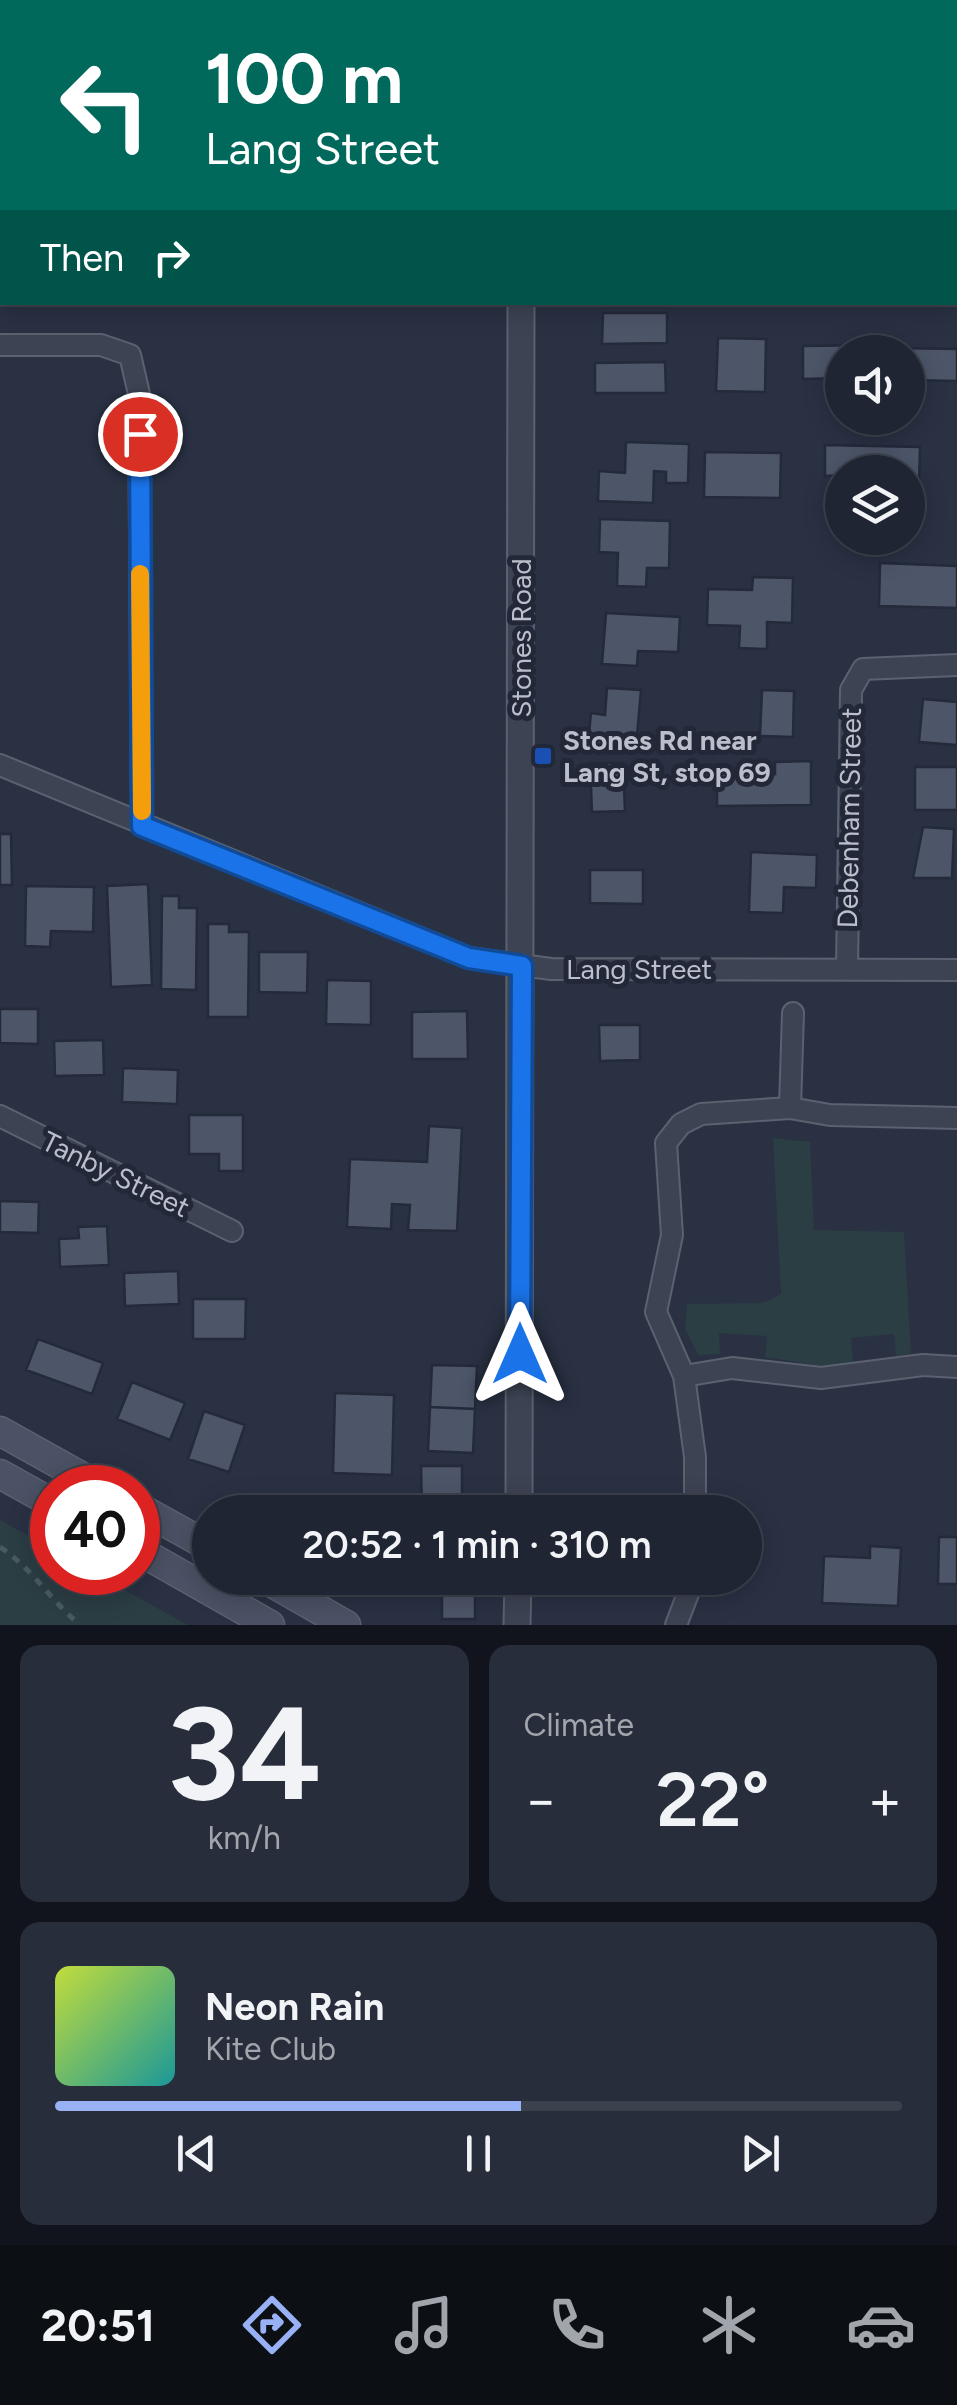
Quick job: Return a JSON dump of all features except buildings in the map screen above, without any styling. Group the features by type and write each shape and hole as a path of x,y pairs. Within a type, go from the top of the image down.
{"main road":[{"path":"0,1431 61,1465"},
{"path":"0,1474 30,1491"},
{"path":"160,1519 192,1537"},
{"path":"160,1562 270,1625"},
{"path":"294,1595 346,1625"}],"street":[{"name":"Stones Road","path":"520,1495 521,305"},
{"path":"0,345 101,345 130,355 139,394 142,826"},
{"name":"Debenham Street","path":"846,969 851,690 863,669 957,665"},
{"name":"Lang Street","path":"0,765 469,958 522,966 957,970"},
{"path":"790,1108 793,1013"},
{"path":"695,1495 695,1457 684,1376 656,1312 672,1235 666,1144 680,1124 700,1114 790,1108 830,1114 957,1118"},
{"name":"Tanby Street","path":"0,1116 232,1231"},
{"path":"684,1376 732,1368 821,1378 923,1365 957,1367"},
{"path":"517,1625 518,1595"},
{"path":"676,1625 687,1595"}],"path":[{"path":"0,1548 37,1576 60,1609 80,1625"}],"shaded area":[{"path":"773,1138 810,1142 814,1230 904,1232 911,1354 896,1356 894,1334 851,1338 853,1362 820,1366 765,1357 767,1336 719,1333 720,1354 698,1355 685,1329 687,1304 763,1303 781,1294"},
{"path":"0,1520 30,1537 30,1595 134,1595 188,1625 0,1625"}],"slow traffic":[{"path":"140,574 142,811"}],"place":[{"name":"Stones Rd near Lang St, stop 69","path":"543,756"}],"route":[{"path":"140,434 142,826 469,958 522,966 520,1354"}]}
